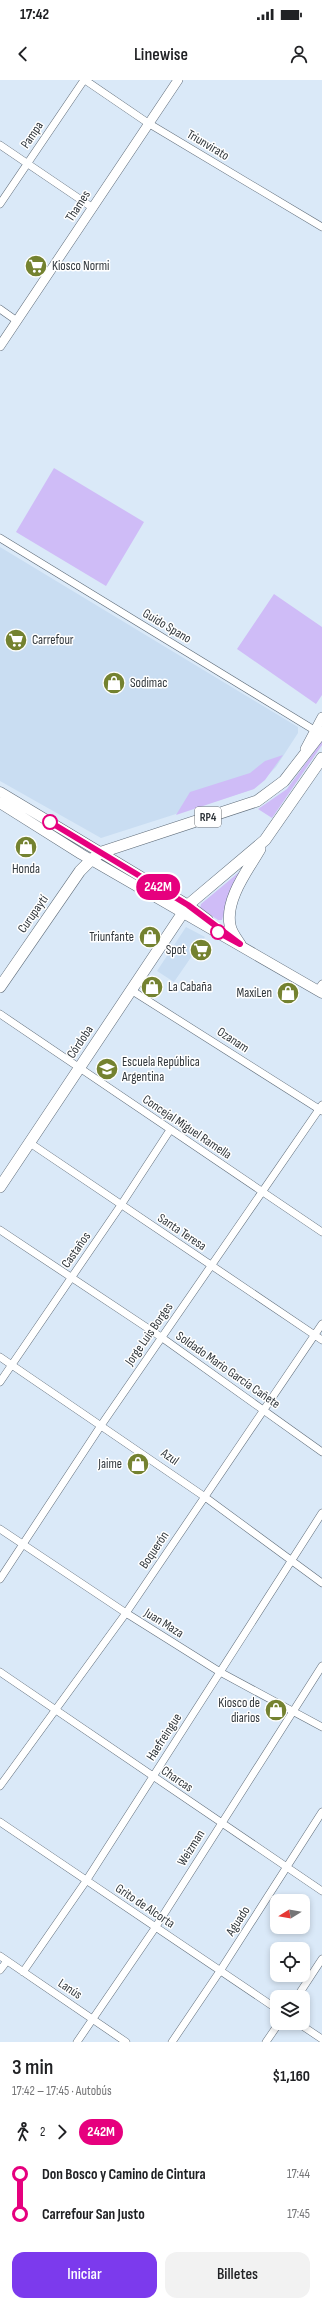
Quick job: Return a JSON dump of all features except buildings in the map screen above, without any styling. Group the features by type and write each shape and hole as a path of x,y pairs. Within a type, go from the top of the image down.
{"main road":[{"name":"RP4","path":"92,859 102,852 257,801 284,782 319,732"},
{"path":"240,944 230,926 231,908 240,884 265,840 321,763"},
{"path":"0,792 102,852 240,944 320,989"},
{"path":"0,803 92,859 186,909"},
{"name":"Córdoba","path":"0,1187 186,909 265,840"},
{"name":"Curupaytí","path":"0,987 80,871 92,859"}],"street":[{"name":"Triunvirato","path":"84,80 148,122 322,227"},
{"name":"Pampa","path":"0,204 84,80"},
{"name":"Thames","path":"0,346 93,208 148,122 178,80"},
{"path":"0,145 93,208"},
{"path":"0,309 16,321"},
{"name":"Guido Spano","path":"0,538 319,732"},
{"path":"319,732 322,717"},
{"name":"Ozanam","path":"132,990 321,1108"},
{"name":"Concejal Miguel Ramella","path":"0,1014 322,1232"},
{"name":"Jorge Luis Borges","path":"0,1579 161,1337 321,1108"},
{"name":"Castaños","path":"0,1382 121,1205 170,1130"},
{"name":"Santa Teresa","path":"30,1142 322,1340"},
{"name":"Soldado Mario García Cañete","path":"0,1230 161,1337 322,1452"},
{"name":"Boquerón","path":"0,1786 57,1710 126,1613 322,1324"},
{"name":"Azul","path":"0,1357 102,1424 322,1583"},
{"name":"Haefreingue","path":"23,1972 86,1881 322,1513"},
{"name":"Juan Maza","path":"0,1529 126,1613 220,1672 322,1727"},
{"name":"Weizman","path":"77,2042 155,1928 322,1666"},
{"name":"Charcas","path":"0,1672 322,1891"},
{"name":"Aguado","path":"172,2042 220,1971 322,1812"},
{"name":"Grito de Alcorta","path":"0,1822 270,2004"},
{"name":"Lanús","path":"0,1956 126,2042"},
{"path":"302,1990 322,1959"},
{"path":"0,1970 6,1961"},
{"path":"266,2042 274,2030"},
{"path":"308,2030 322,2039"}],"shaded area":[{"path":"54,468 144,522 106,586 16,532"},
{"path":"0,547 298,727 298,733 276,767 254,789 101,838 0,781"},
{"path":"274,594 322,627 322,695 316,704 237,649"},
{"path":"322,741 322,745 272,818 258,809 287,789"},
{"path":"283,755 265,780 254,789 176,815 190,792 250,773 265,761"},
{"path":"244,868 229,895 222,920 218,920 200,908 201,904"},
{"path":"186,927 205,937 174,982 157,971"}],"bus line":[{"name":"242M","path":"50,822 188,905 240,944 218,932"}],"place":[{"name":"Kiosco Normi","path":"36,266"},
{"name":"Carrefour","path":"16,640"},
{"name":"Sodimac","path":"114,683"},
{"name":"Honda","path":"26,847"},
{"name":"Triunfante","path":"150,937"},
{"name":"Spot","path":"201,950"},
{"name":"La Cabaña","path":"152,987"},
{"name":"MaxiLen","path":"288,993"},
{"name":"Escuela República Argentina","path":"107,1069"},
{"name":"Jaime","path":"138,1464"},
{"name":"Kiosco de diarios","path":"276,1710"}]}
